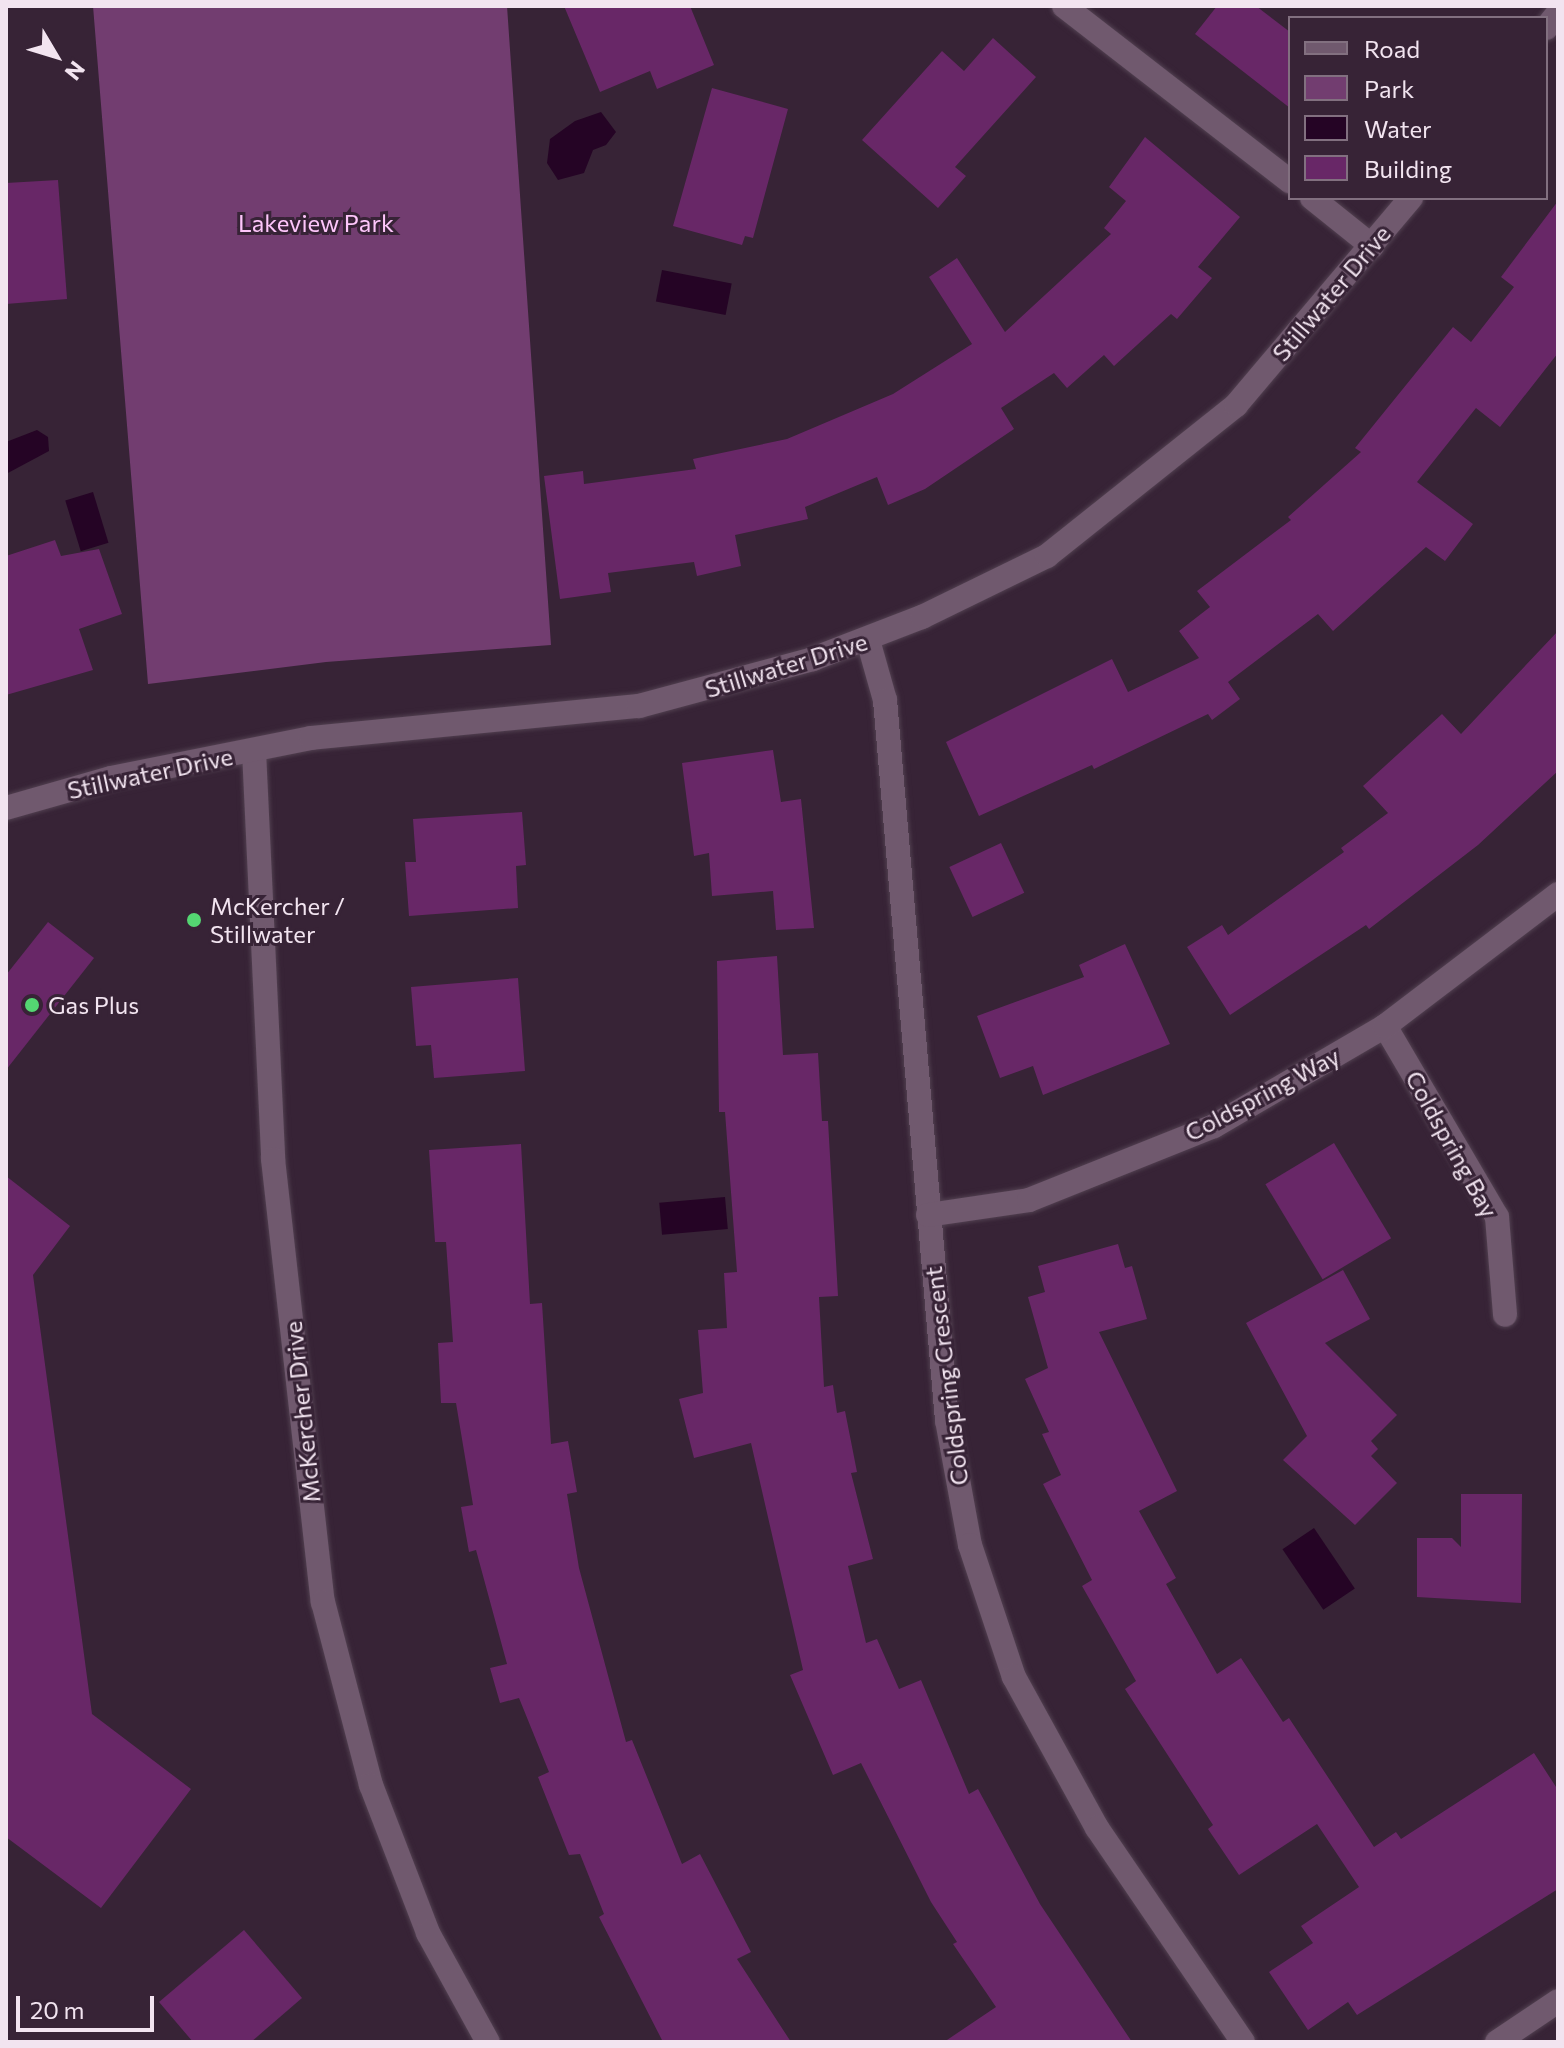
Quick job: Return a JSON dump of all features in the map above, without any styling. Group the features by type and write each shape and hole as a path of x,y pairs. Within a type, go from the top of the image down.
{"street":[{"path":"1064,6 1288,179"},
{"path":"1314,200 1372,246"},
{"name":"Stillwater Drive","path":"6,808 111,778 342,734 639,706 739,683 868,640 1047,556 1236,405 1409,200"},
{"name":"Coldspring Crescent","path":"868,640 885,700 947,1420 970,1545 1014,1677 1097,1828 1243,2042"},
{"name":"McKercher Drive","path":"254,751 273,1159 323,1602 371,1785 428,1933 488,2042"},
{"name":"Coldspring Way","path":"928,1215 1029,1200 1214,1126 1385,1026 1558,894"},
{"name":"Coldspring Bay","path":"1385,1026 1497,1217 1505,1315"},
{"path":"1497,2042 1558,2001"}],"green space":[{"name":"Lakeview Park","path":"93,6 507,6 551,645 326,662 148,684"}],"water":[{"path":"601,112 616,132 606,145 593,150 584,173 558,180 547,163 550,139 575,121"},
{"path":"662,270 732,284 726,315 656,301"},
{"path":"37,430 48,437 49,451 6,474 6,442"},
{"path":"93,492 108,543 81,551 65,500"},
{"path":"725,1197 728,1229 662,1235 659,1203"},
{"path":"1314,1528 1355,1589 1323,1610 1282,1549"}],"building":[{"path":"564,6 690,6 714,65 657,89 650,71 600,92"},
{"path":"1217,6 1256,6 1288,30 1288,106 1195,34"},
{"path":"993,38 1036,77 955,167 966,176 938,208 862,140 942,51 964,71"},
{"path":"712,88 788,109 753,238 745,236 742,245 673,226"},
{"path":"1145,137 1240,217 1198,267 1212,278 1177,319 1171,314 1114,366 1104,355 1067,388 1054,373 1001,408 1014,429 925,489 888,505 877,477 805,507 808,519 735,535 741,566 697,576 694,562 608,573 611,592 560,599 544,476 583,471 584,484 696,469 693,459 787,439 893,394 972,344 929,277 957,258 1005,332 1111,234 1104,228 1126,201 1109,187"},
{"path":"58,180 67,299 6,304 6,183"},
{"path":"1558,201 1558,353 1500,427 1476,408 1417,482 1473,524 1445,561 1426,547 1333,631 1318,614 1228,682 1240,699 1212,720 1208,714 1094,769 1092,765 979,816 946,742 1112,659 1128,692 1199,658 1179,631 1210,607 1197,591 1291,520 1288,517 1361,452 1355,448 1453,327 1471,342 1514,287 1501,277"},
{"path":"55,540 61,556 99,549 122,614 79,629 93,670 6,695 6,556"},
{"path":"1558,631 1558,771 1478,845 1369,929 1366,925 1230,1015 1187,947 1222,925 1228,935 1344,852 1341,848 1388,813 1363,786 1442,714 1461,734"},
{"path":"773,750 781,802 801,799 814,928 776,930 773,891 712,896 709,853 694,856 682,763"},
{"path":"522,812 526,865 516,866 518,908 409,916 405,862 416,862 413,819"},
{"path":"1001,843 1024,893 973,917 949,867"},
{"name":"Gas Plus","path":"48,922 94,958 6,1070 6,975"},
{"path":"1125,944 1170,1044 1043,1095 1033,1066 1000,1078 977,1016 1084,977 1079,965"},
{"path":"777,956 783,1055 818,1053 822,1121 828,1121 838,1296 819,1297 824,1387 833,1385 837,1413 845,1411 857,1472 851,1473 873,1559 848,1566 866,1643 877,1639 899,1689 921,1680 969,1794 978,1789 1040,1904 1132,2042 944,2042 996,2007 953,1944 957,1942 931,1902 861,1763 833,1775 790,1675 803,1670 751,1443 694,1458 679,1399 703,1393 698,1330 727,1328 724,1273 737,1272 725,1112 719,1112 717,961"},
{"path":"518,978 525,1071 434,1078 431,1045 416,1046 411,987"},
{"path":"1334,1143 1391,1238 1323,1279 1265,1184"},
{"path":"521,1144 530,1304 542,1303 551,1444 568,1441 577,1492 567,1494 579,1568 626,1742 632,1740 682,1864 700,1854 751,1952 737,1959 791,2042 663,2042 599,1917 604,1914 580,1854 569,1855 538,1777 549,1772 519,1698 500,1703 490,1668 507,1664 476,1550 469,1552 461,1507 473,1505 456,1403 441,1403 438,1343 453,1342 446,1242 435,1242 429,1150"},
{"path":"6,1176 70,1226 33,1275 92,1714 191,1789 101,1908 6,1837"},
{"path":"1118,1244 1125,1268 1132,1266 1147,1319 1099,1332 1177,1491 1139,1511 1176,1578 1166,1584 1217,1674 1241,1658 1283,1722 1289,1718 1374,1847 1396,1832 1401,1839 1534,1753 1558,1790 1558,1889 1357,2015 1348,2002 1308,2030 1269,1972 1313,1943 1301,1926 1359,1887 1317,1824 1239,1875 1208,1829 1213,1825 1125,1689 1136,1681 1082,1586 1092,1580 1043,1484 1061,1475 1042,1434 1049,1432 1025,1379 1048,1368 1028,1297 1045,1292 1038,1266"},
{"path":"1343,1270 1370,1319 1325,1343 1397,1415 1371,1441 1378,1449 1371,1456 1397,1483 1355,1525 1283,1460 1307,1436 1246,1323"},
{"path":"1461,1494 1522,1494 1521,1603 1417,1597 1417,1538 1452,1538 1461,1547"},
{"path":"244,1930 302,1998 251,2042 193,2042 159,2002"}],"place":[{"name":"McKercher / Stillwater","path":"194,920"},
{"name":"Gas Plus","path":"32,1005"}]}
